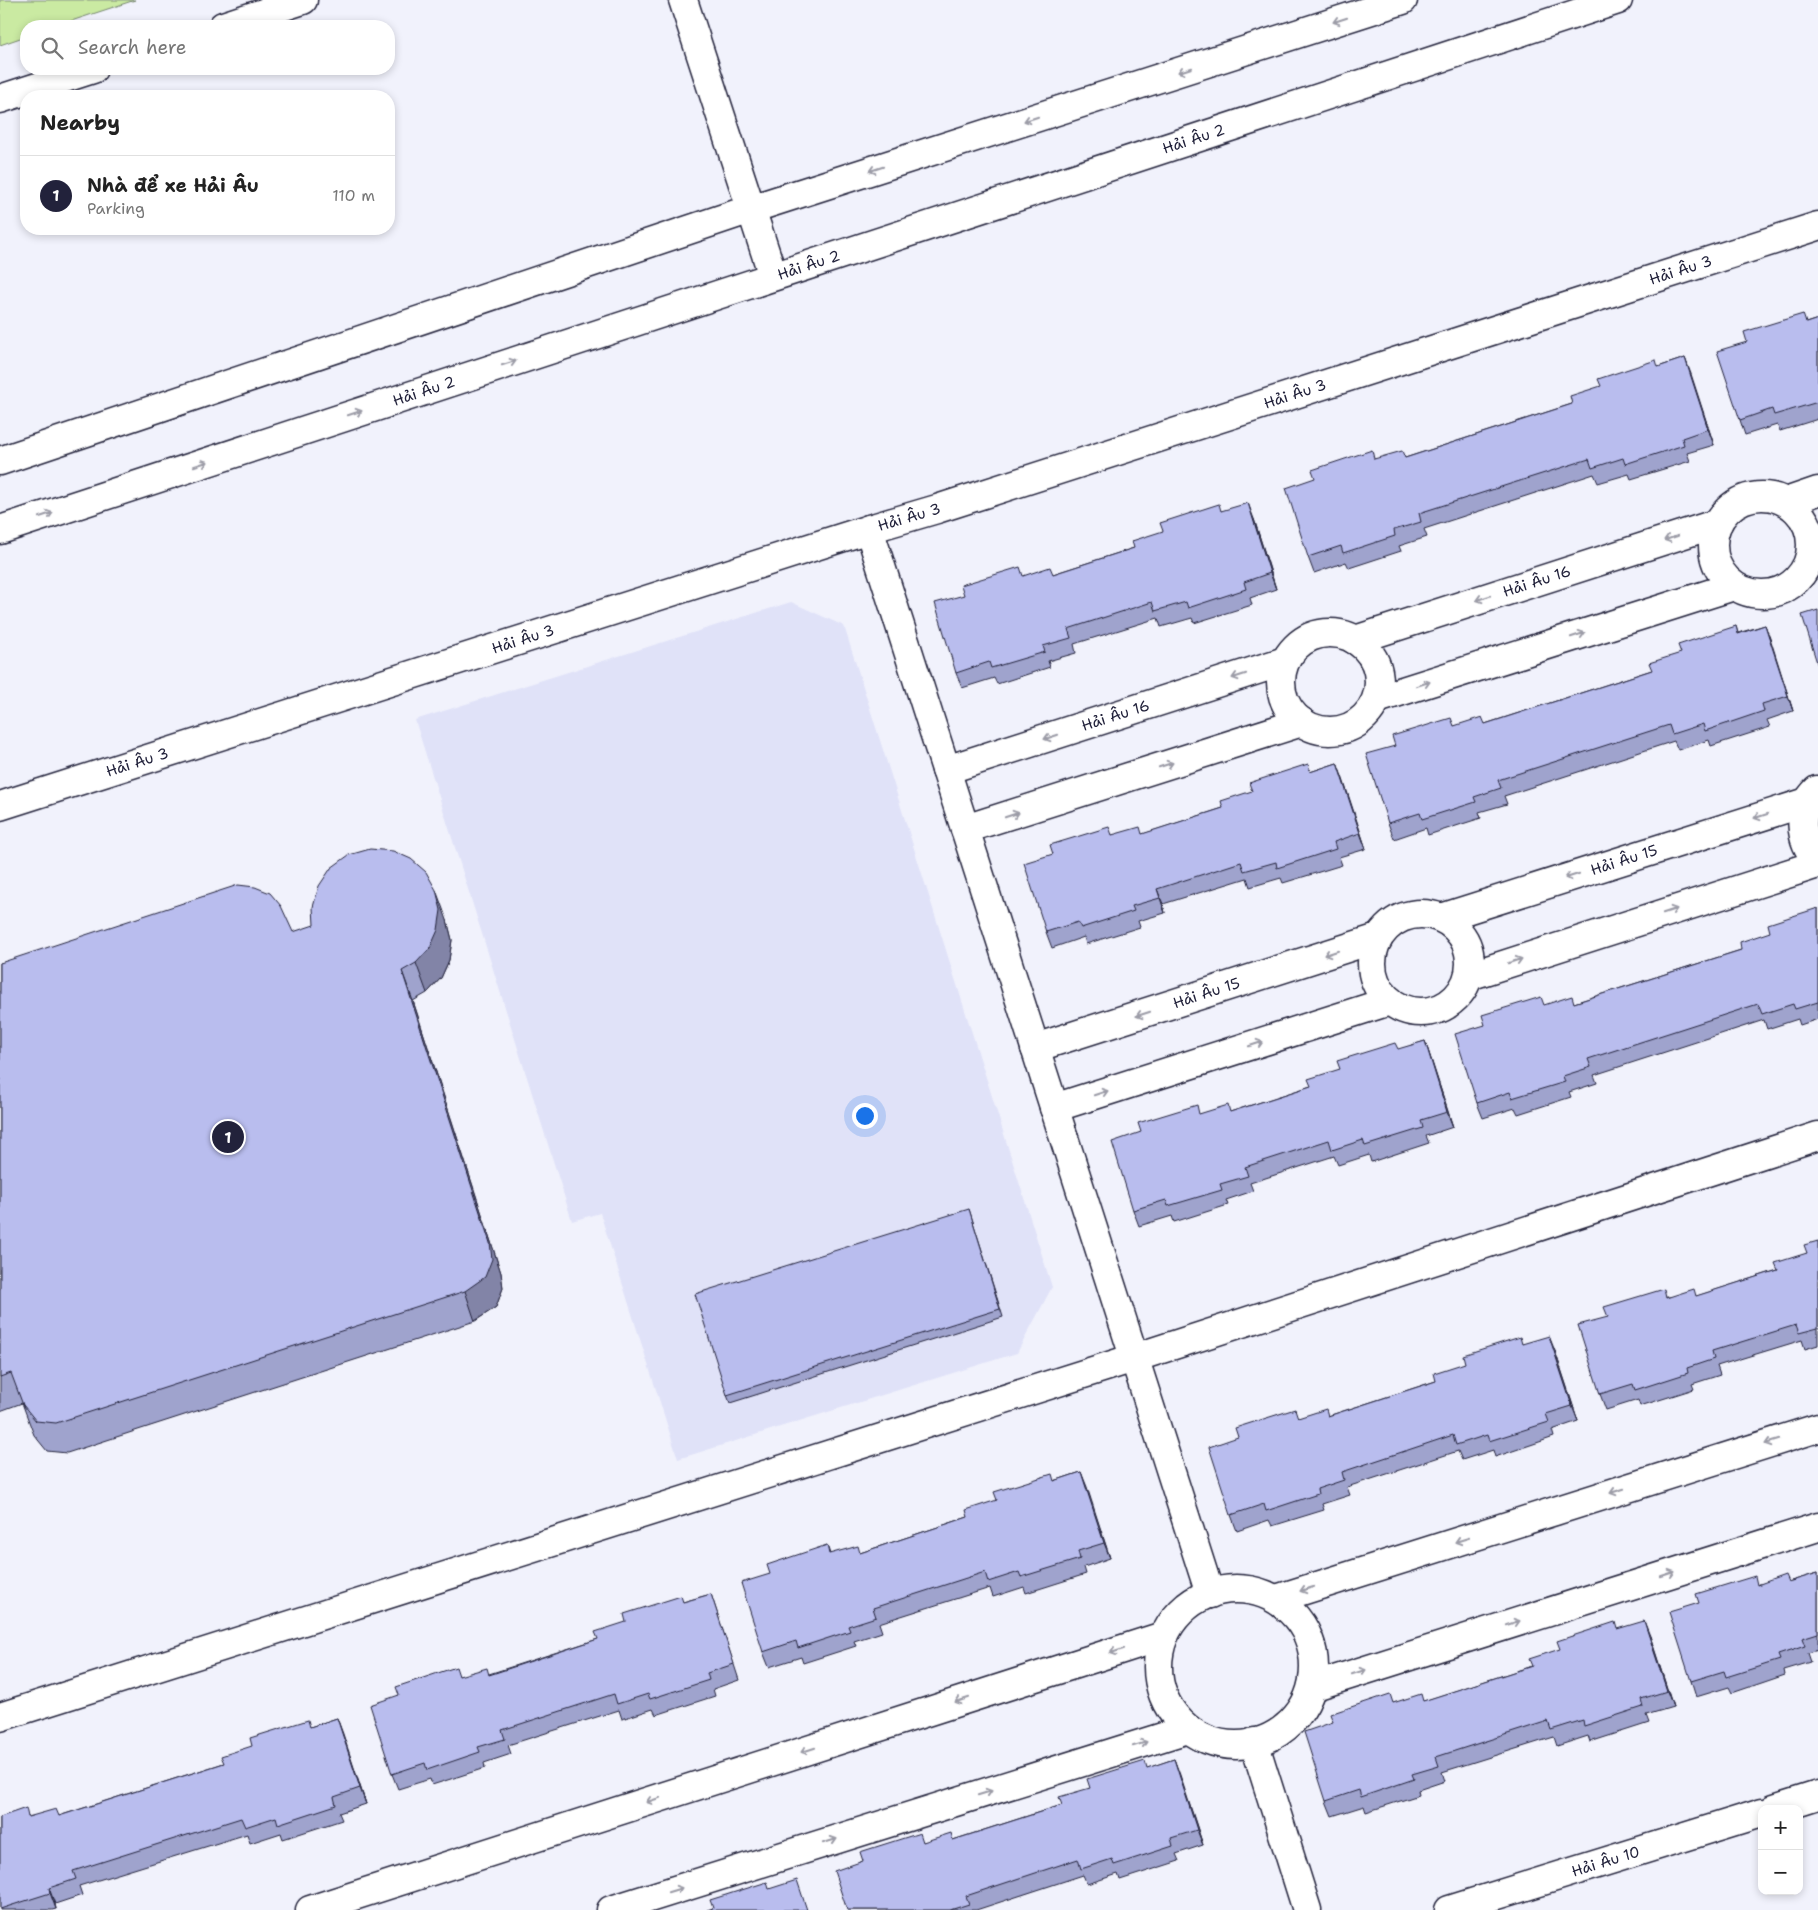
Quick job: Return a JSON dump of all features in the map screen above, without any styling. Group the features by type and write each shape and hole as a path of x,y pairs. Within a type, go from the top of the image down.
{"street":[{"path":"241,20 303,0"},
{"path":"683,0 773,276"},
{"path":"0,461 751,209 1403,0"},
{"name":"Hải Âu 2","path":"0,530 1618,0"},
{"path":"28,90 74,75"},
{"path":"0,99 20,93"},
{"name":"Hải Âu 3","path":"0,806 937,509 1818,226"},
{"path":"1786,502 1818,491"},
{"name":"Hải Âu 16","path":"1355,640 1718,523 1725,512 1748,498 1760,496 1774,497 1786,502 1797,510 1806,521 1814,560 1791,585 1777,592 1762,594 1748,592 1734,586"},
{"path":"1377,699 1734,586 1720,570 1713,550 1714,536 1718,523"},
{"path":"869,529 1210,1594"},
{"path":"1329,633 1355,640 1368,650 1377,665 1380,682 1377,699 1369,712 1359,722 1346,729 1331,731 1316,729 1302,722 1292,713 1285,702 1281,688 1281,675 1285,662 1293,650 1303,641 1315,635 1329,633"},
{"name":"Hải Âu 16","path":"946,770 1285,662"},
{"path":"965,829 1302,722"},
{"name":"Hải Âu 15","path":"1469,976 1818,862 1804,841 1802,828 1803,815 1813,795"},
{"name":"Hải Âu 15","path":"1035,1048 1378,938 1387,927 1406,917 1427,914 1441,918 1813,795"},
{"path":"1378,938 1373,949 1372,972 1382,992 1390,1001 1403,1009 1420,1012 1436,1009 1451,1002 1462,991 1469,976 1470,962 1468,948 1462,935 1441,918"},
{"path":"1054,1108 1390,1001"},
{"path":"0,1717 1134,1358 1818,1136"},
{"path":"1276,1598 1818,1428"},
{"path":"1312,1687 1818,1527"},
{"path":"1224,1589 1250,1589 1276,1598 1296,1615 1309,1637 1315,1662 1312,1687 1302,1711 1283,1729 1261,1741 1235,1745 1210,1741 1188,1729 1170,1710 1160,1687 1157,1661 1163,1636 1178,1614 1199,1597 1224,1589"},
{"path":"310,1910 1163,1636"},
{"path":"611,1910 1188,1729"},
{"path":"1254,1742 1307,1910"},
{"path":"1787,1805 1818,1795"},
{"name":"Hải Âu 10","path":"1449,1910 1758,1814"}],"shaded area":[{"path":"791,602 844,626 1052,1287 1017,1353 678,1459 600,1213 572,1221 415,720"}],"green space":[{"path":"0,0 135,0 74,20 20,20 20,38 0,45"}],"building":[{"path":"1803,314 1806,323 1818,319 1818,402 1774,415 1772,409 1740,420 1717,351 1747,342 1744,332"},
{"path":"1685,358 1708,429 1682,438 1684,445 1625,464 1623,458 1592,468 1589,459 1419,513 1421,522 1394,530 1395,536 1343,553 1341,546 1308,557 1286,488 1315,478 1312,470 1372,450 1374,459 1402,451 1405,458 1572,404 1570,396 1601,386 1598,379 1656,360 1658,367"},
{"path":"1248,503 1270,573 1244,582 1246,589 1188,608 1186,602 1155,611 1152,602 1068,629 1071,638 1043,646 1045,652 991,668 989,662 956,673 935,603 964,595 961,585 1020,567 1023,576 1050,567 1053,574 1134,548 1132,541 1163,531 1160,523 1219,504 1221,511"},
{"path":"1818,610 1818,666 1802,615"},
{"path":"1765,625 1788,696 1762,704 1764,711 1705,731 1703,724 1672,734 1669,725 1498,780 1501,788 1474,797 1476,802 1422,819 1420,813 1388,823 1366,754 1395,746 1392,736 1451,718 1454,726 1482,717 1485,724 1652,670 1649,663 1681,653 1678,645 1736,626 1738,634"},
{"path":"1337,763 1360,833 1334,842 1336,849 1277,868 1276,862 1244,871 1241,862 1157,889 1160,898 1132,906 1134,911 1081,928 1078,922 1046,932 1024,863 1053,854 1050,845 1109,827 1112,835 1140,827 1142,834 1223,808 1221,801 1252,791 1249,783 1308,764 1310,772"},
{"path":"370,849 393,851 411,859 426,872 436,890 441,910 438,930 430,948 416,963 402,971 490,1243 492,1259 485,1277 465,1291 56,1423 36,1421 23,1405 11,1373 0,1377 0,963 238,885 255,887 270,893 281,906 293,932 314,925 313,907 319,886 331,868 349,855"},
{"path":"1818,908 1818,1002 1795,1009 1793,1004 1762,1014 1758,1004 1588,1059 1591,1067 1563,1076 1565,1082 1512,1098 1510,1092 1477,1103 1455,1034 1485,1025 1482,1015 1541,997 1544,1005 1572,996 1574,1003 1741,950 1740,942 1770,932 1768,924"},
{"path":"1425,1041 1447,1112 1421,1120 1423,1128 1365,1146 1363,1140 1332,1150 1329,1140 1245,1167 1248,1176 1220,1184 1222,1190 1168,1206 1166,1200 1133,1210 1112,1142 1141,1132 1138,1123 1197,1105 1199,1114 1228,1105 1230,1112 1311,1086 1308,1079 1340,1069 1337,1061 1395,1043 1398,1049"},
{"path":"969,1209 1000,1309 727,1395 695,1294"},
{"path":"1818,1241 1818,1328 1799,1333 1796,1325 1712,1351 1714,1359 1687,1368 1688,1373 1635,1390 1633,1384 1600,1394 1578,1325 1608,1317 1604,1307 1664,1289 1666,1298 1694,1289 1696,1296 1778,1270 1775,1263 1807,1253 1804,1245"},
{"path":"1549,1336 1572,1406 1546,1414 1549,1422 1489,1441 1487,1435 1456,1445 1453,1435 1342,1472 1344,1480 1317,1489 1318,1494 1266,1511 1264,1504 1231,1515 1209,1447 1238,1437 1235,1428 1295,1409 1298,1418 1326,1409 1328,1416 1436,1381 1434,1373 1465,1363 1463,1355 1520,1337 1522,1344"},
{"path":"1081,1472 1104,1543 1078,1551 1080,1559 1021,1577 1019,1572 988,1582 985,1572 873,1608 876,1617 848,1626 850,1631 798,1648 796,1641 763,1652 741,1583 770,1574 767,1565 827,1545 829,1554 858,1546 860,1553 968,1517 966,1510 997,1500 994,1492 1052,1474 1054,1481"},
{"path":"1818,1573 1818,1633 1802,1638 1805,1646 1778,1655 1780,1660 1726,1677 1724,1671 1691,1681 1669,1612 1699,1603 1696,1594 1755,1576 1757,1585 1785,1575 1788,1582"},
{"path":"711,1594 734,1664 707,1673 709,1680 650,1699 648,1694 617,1704 614,1694 502,1730 505,1739 478,1747 480,1752 427,1770 425,1763 392,1774 370,1705 399,1695 396,1687 456,1667 459,1676 487,1668 489,1675 598,1639 595,1632 626,1622 624,1614 681,1596 683,1602"},
{"path":"1644,1621 1667,1691 1641,1699 1643,1707 1584,1726 1583,1720 1551,1730 1548,1721 1436,1757 1439,1766 1412,1774 1414,1779 1361,1797 1359,1790 1326,1801 1304,1732 1333,1722 1330,1714 1390,1694 1393,1703 1421,1694 1423,1701 1532,1666 1529,1659 1560,1649 1557,1641 1615,1622 1617,1629"},
{"path":"337,1718 360,1788 334,1797 336,1805 278,1824 276,1817 245,1827 241,1818 73,1871 76,1879 49,1888 50,1893 0,1909 0,1817 26,1808 28,1817 56,1809 59,1816 224,1763 221,1756 252,1746 250,1738 308,1720 310,1727"},
{"path":"1174,1759 1197,1830 1171,1838 1173,1846 1114,1865 1112,1859 1081,1869 1078,1859 966,1896 969,1904 950,1910 847,1910 834,1871 863,1861 860,1852 920,1833 923,1842 951,1833 953,1840 1062,1805 1059,1797 1090,1788 1087,1779 1145,1761 1147,1768"},
{"path":"797,1880 807,1910 707,1910 713,1908 710,1900 767,1882 769,1889"}],"place":[{"name":"Nhà để xe Hải Âu","path":"228,1137"}]}
